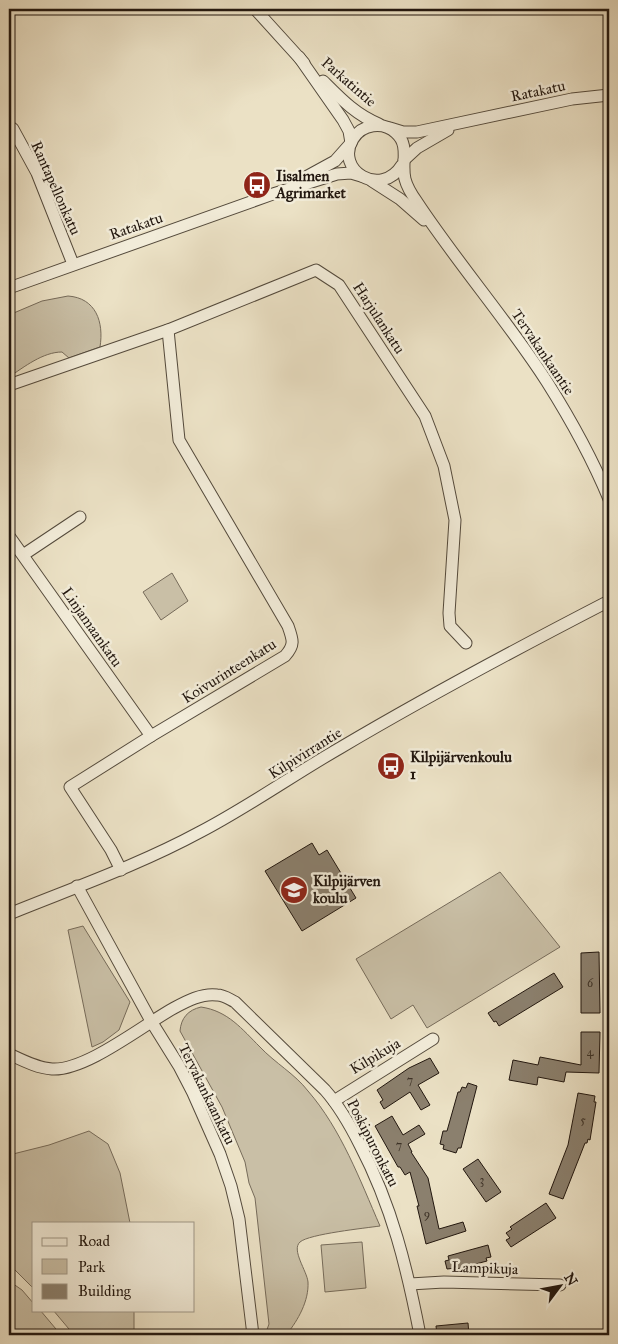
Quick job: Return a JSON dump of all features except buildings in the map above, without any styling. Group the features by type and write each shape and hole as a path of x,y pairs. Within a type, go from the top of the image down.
{"street":[{"name":"Parkatintie","path":"255,9 299,58 352,109 366,119 386,127"},
{"name":"Parkatintie","path":"299,58 343,120 349,130 351,143"},
{"name":"Ratakatu","path":"386,127 403,132 417,132 572,99 609,95"},
{"name":"Ratakatu","path":"403,162 417,148 429,140 453,127 473,120"},
{"name":"Rantapellonkatu","path":"9,126 13,129 36,173 72,264"},
{"path":"373,126 386,127 396,133 402,140 404,148 403,162 398,171 387,179 367,178 354,169 350,162 351,143 358,133 365,128 373,126"},
{"name":"Ratakatu","path":"273,194 335,161 351,143"},
{"name":"Tervakankaantie","path":"403,162 405,181 409,190 436,232 547,381 596,466 609,499"},
{"name":"Ratakatu","path":"9,288 273,194 337,174 351,173 367,178"},
{"name":"Tervakankaantie","path":"367,178 400,199 436,232"},
{"name":"Harjulankatu","path":"9,385 168,330 316,270 339,285 425,416 444,466 455,520 449,613 450,626 466,643"},
{"name":"Koivurinteenkatu","path":"121,870 111,850 70,787 150,736 285,656 291,649 292,639 288,626 179,440 168,330"},
{"path":"22,556 80,517"},
{"name":"Linjamaankatu","path":"9,536 150,736"},
{"name":"Kilpivirrantie","path":"9,914 121,870 202,832 270,792 338,748 474,672 609,601"},
{"name":"Tervakankaankatu","path":"77,886 151,1021 179,1066 220,1154 231,1186 239,1220 253,1335"},
{"name":"Poskipuronkatu","path":"9,1054 52,1069 69,1067 89,1060 151,1021 195,998 215,994 235,1002 334,1101 350,1125 368,1160 392,1216 410,1284 420,1335"},
{"name":"Kilpikuja","path":"334,1101 433,1039"},
{"name":"Lampikuja","path":"410,1284 444,1282 560,1285"}],"green space":[{"path":"68,296 85,301 96,313 101,329 100,347 69,358 62,352 48,354 9,377 9,315 42,301"},
{"path":"172,573 188,601 161,620 143,592"},
{"path":"500,872 560,947 427,1028 413,1005 391,1019 356,959"},
{"path":"83,926 130,1002 119,1030 103,1042 92,1047 68,930"},
{"path":"201,1007 219,1012 234,1022 308,1091 340,1138 380,1226 314,1236 300,1242 297,1250 307,1277 308,1289 302,1310 287,1334 265,1335 269,1324 255,1198 249,1183 245,1162 222,1107 180,1031 186,1015 192,1010"},
{"path":"89,1131 108,1144 120,1173 130,1222 32,1222 32,1287 9,1264 9,1155 49,1145"},
{"path":"362,1242 366,1288 325,1292 321,1245"},
{"path":"9,1281 22,1290 32,1302 32,1312 42,1312 61,1335 9,1335"},
{"path":"55,1312 134,1312 134,1335 74,1335"}],"place":[{"name":"Iisalmen Agrimarket","path":"257,185"},
{"name":"Kilpijärvenkoulu 1","path":"391,766"},
{"name":"Kilpijärven koulu","path":"294,890"}]}
